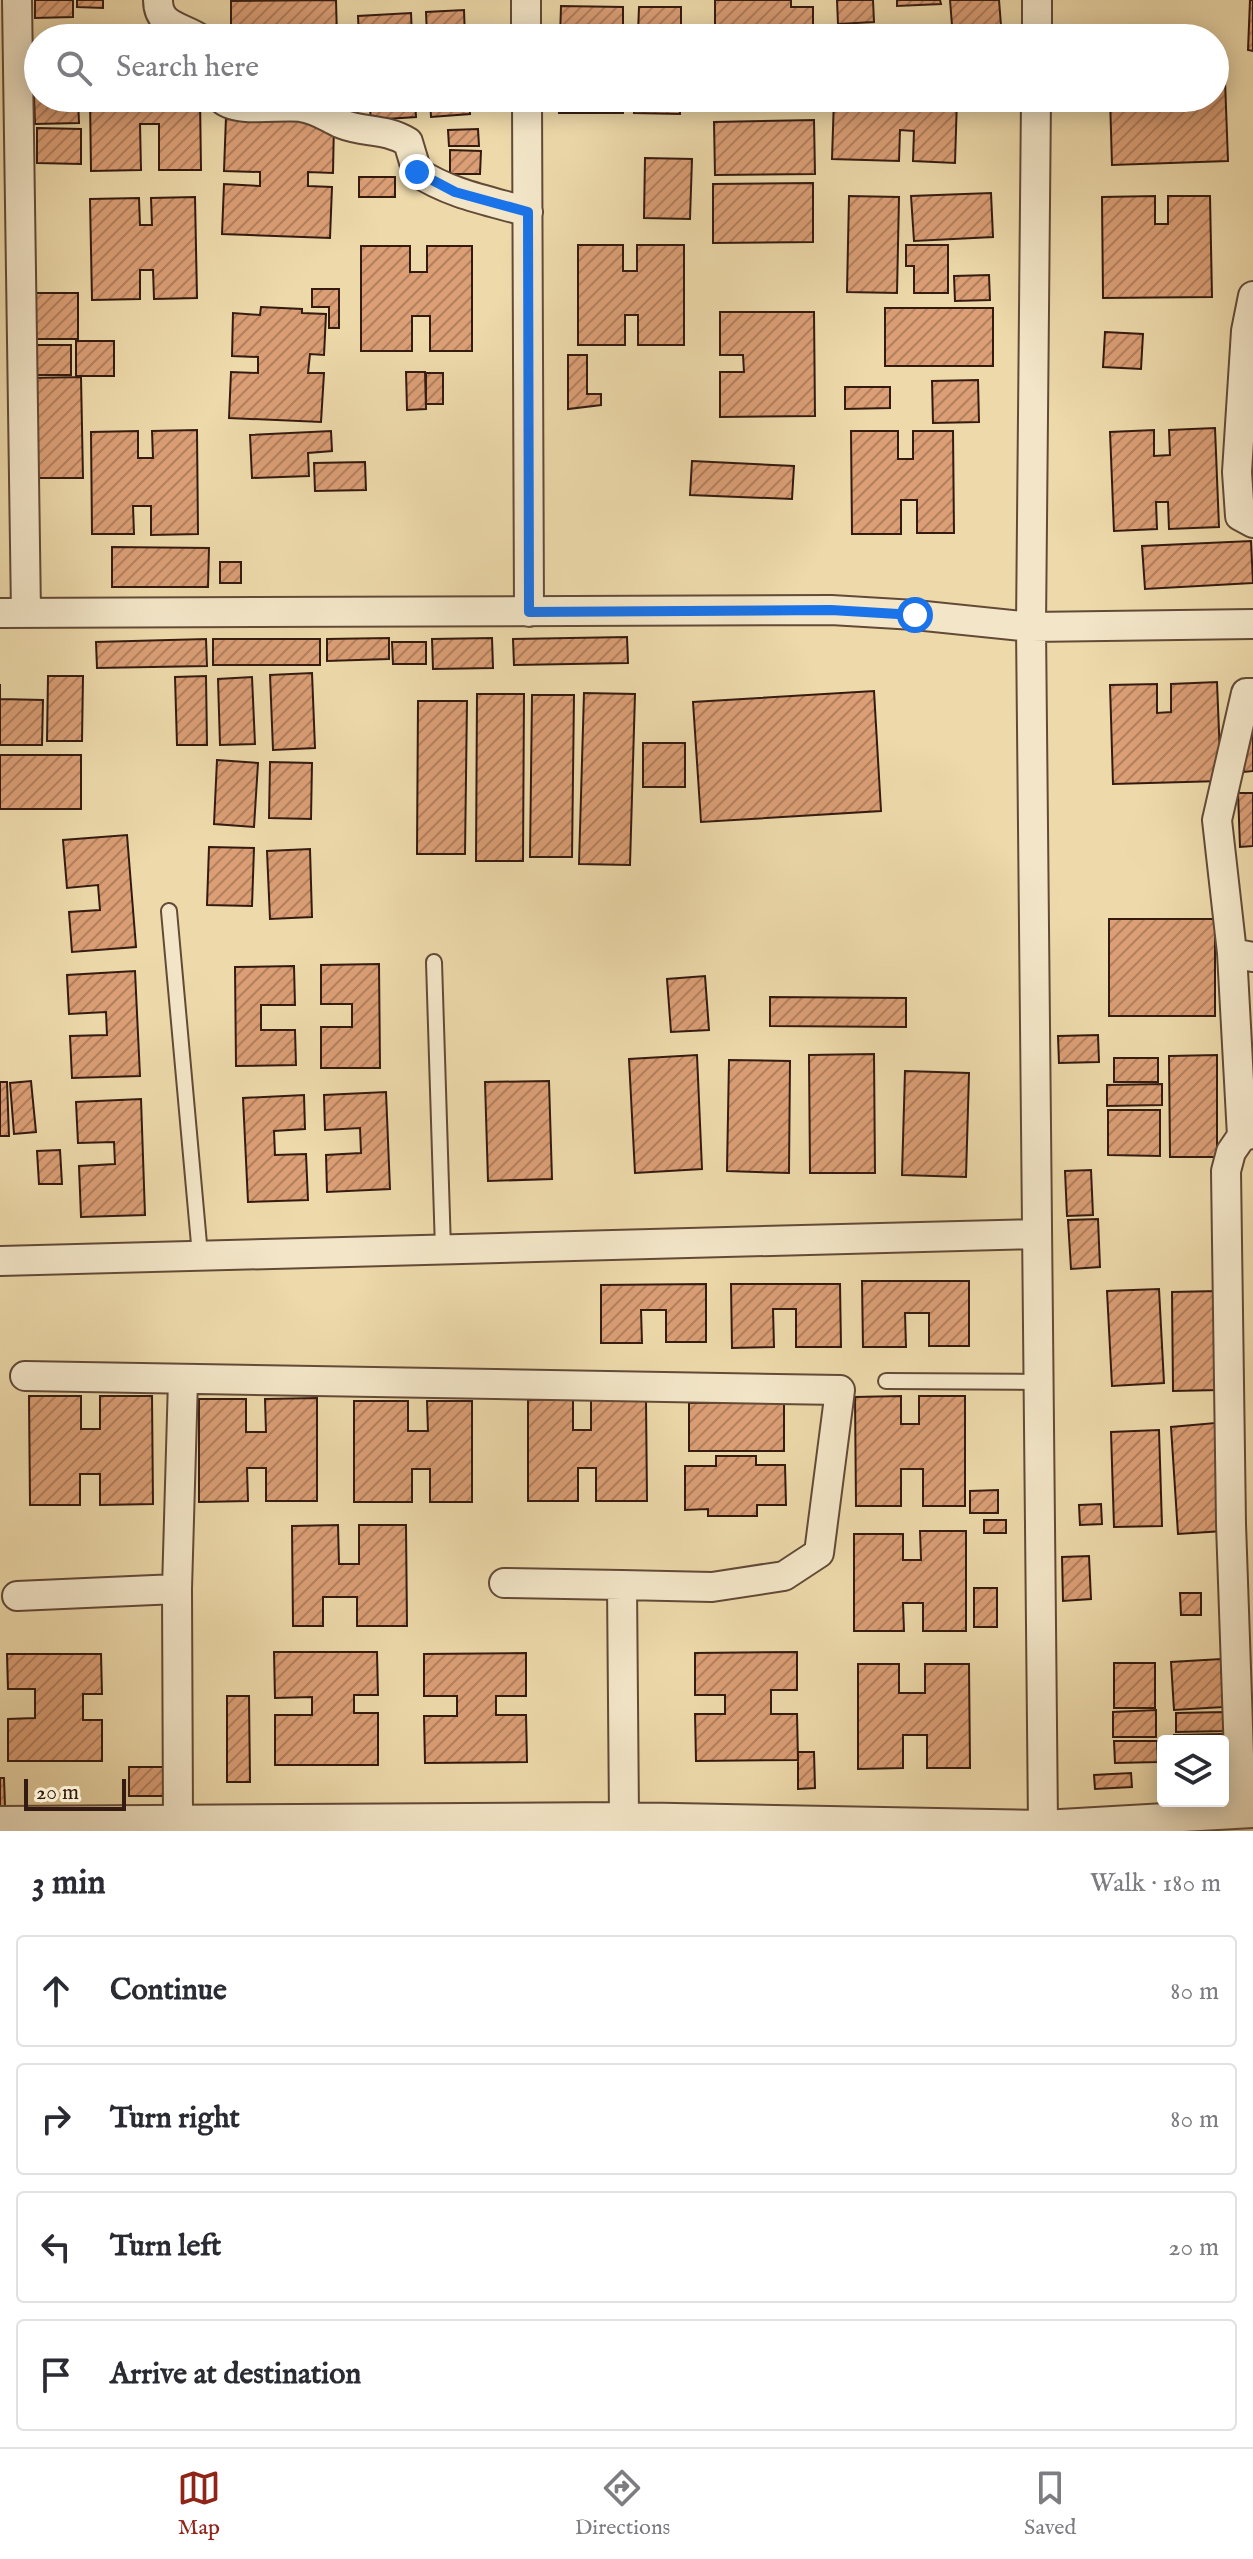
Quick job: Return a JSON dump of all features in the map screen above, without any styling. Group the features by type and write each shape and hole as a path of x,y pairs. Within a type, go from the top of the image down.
{"street":[{"path":"17,0 13,613 831,610 1031,627 1253,624"},
{"path":"158,0 160,15 167,24"},
{"path":"526,0 526,24"},
{"path":"1037,0 1037,24"},
{"path":"319,112 342,124 394,133 408,142 417,172 434,183 455,192 528,212"},
{"path":"527,112 529,612"},
{"path":"1036,112 1031,627 1043,1825"},
{"path":"1253,296 1246,331 1237,472 1240,516 1253,523"},
{"path":"0,1821 624,1817 1043,1825 1247,1813 1242,1523 1226,1171 1231,1152 1247,1135 1243,955 1217,820 1246,693 1253,693"},
{"path":"0,1261 1035,1234"},
{"path":"25,1376 840,1390 819,1553 784,1576 712,1587 504,1583"},
{"path":"178,1820 177,1589 183,1380"},
{"path":"622,1585 624,1817"},
{"path":"17,1596 177,1589"}],"lane":[{"path":"169,911 200,1255"},
{"path":"434,962 443,1249"},
{"path":"886,1381 1039,1382"}],"building":[{"path":"35,0 73,0 73,17 35,18"},
{"path":"77,0 103,0 103,8 77,7"},
{"path":"336,0 337,24 231,24 231,1"},
{"path":"715,0 791,0 791,7 813,7 813,24 715,24"},
{"path":"837,0 873,0 874,22 838,24"},
{"path":"897,0 940,0 941,4 897,6"},
{"path":"950,0 999,0 1001,24 952,24"},
{"path":"1250,0 1253,0 1253,51 1248,50"},
{"path":"561,6 623,7 623,24 560,24"},
{"path":"639,7 681,7 681,24 638,24"},
{"path":"464,10 464,24 426,24 426,12"},
{"path":"411,13 411,24 358,24 358,16"},
{"path":"35,112 79,112 79,123 35,124"},
{"path":"90,112 200,112 201,170 159,170 159,124 140,124 141,170 91,171"},
{"path":"370,112 416,112 416,117 371,120"},
{"path":"431,112 470,112 470,114 431,117"},
{"path":"559,112 623,112 623,113"},
{"path":"680,112 680,114 634,113"},
{"path":"834,112 957,112 955,163 913,161 914,131 900,130 899,161 832,159"},
{"path":"1110,112 1226,112 1228,161 1112,165"},
{"path":"226,117 334,121 333,173 308,172 308,186 332,187 330,238 222,234 224,184 260,186 260,172 224,171"},
{"path":"814,120 815,174 715,175 714,122"},
{"path":"37,128 81,129 81,164 37,163"},
{"path":"478,129 479,146 449,146 448,130"},
{"path":"450,150 481,151 480,174 450,174"},
{"path":"645,158 692,159 690,219 644,218"},
{"path":"359,177 395,177 395,197 359,197"},
{"path":"813,183 813,242 713,243 713,184"},
{"path":"991,193 993,237 914,241 911,196"},
{"path":"849,196 899,197 897,293 847,292"},
{"path":"1155,196 1155,224 1168,224 1168,196 1210,196 1212,297 1103,298 1102,197"},
{"path":"195,197 197,298 154,299 153,270 140,270 140,299 92,300 90,199 139,198 140,225 152,225 151,198"},
{"path":"578,245 623,245 623,271 637,271 637,245 684,245 684,345 638,345 638,315 625,315 625,345 578,345"},
{"path":"906,245 948,245 948,293 914,293 914,266 906,266"},
{"path":"361,246 410,246 410,272 427,272 427,246 472,246 472,351 430,351 430,316 412,316 412,351 361,351"},
{"path":"989,275 990,300 955,301 954,276"},
{"path":"312,289 339,289 339,328 329,328 329,307 312,307"},
{"path":"35,293 78,293 78,339 34,339"},
{"path":"261,307 302,309 302,313 326,314 324,355 310,354 308,373 324,373 321,422 229,418 231,372 258,373 258,357 232,356 233,313 260,315"},
{"path":"885,308 993,308 993,366 885,366"},
{"path":"720,312 814,312 815,416 720,417 720,372 744,372 743,355 720,355"},
{"path":"1105,332 1143,334 1141,369 1103,367"},
{"path":"76,341 114,341 114,376 76,376"},
{"path":"34,345 71,345 71,375 34,375"},
{"path":"568,355 587,355 587,394 601,394 601,405 568,409"},
{"path":"406,372 425,372 426,409 407,410"},
{"path":"426,373 443,373 443,404 426,404"},
{"path":"81,377 83,478 30,478 28,378"},
{"path":"978,380 979,422 933,423 932,381"},
{"path":"845,387 890,387 890,408 845,409"},
{"path":"1215,428 1219,527 1169,529 1168,502 1156,502 1157,529 1114,531 1110,432 1154,430 1154,456 1170,455 1169,430"},
{"path":"197,430 198,534 151,535 151,506 133,506 134,534 92,534 91,432 138,431 138,458 153,458 152,431"},
{"path":"331,431 332,451 308,453 309,476 252,478 250,435"},
{"path":"851,431 898,431 898,459 913,459 913,431 953,431 954,533 917,533 917,500 901,500 901,534 852,534"},
{"path":"692,461 794,466 792,499 690,495"},
{"path":"365,462 366,490 315,491 314,463"},
{"path":"1251,541 1253,583 1145,589 1142,546"},
{"path":"112,547 209,548 208,587 112,587"},
{"path":"220,562 241,562 241,583 220,583"},
{"path":"627,637 628,663 514,665 513,639"},
{"path":"389,638 389,659 327,661 327,639"},
{"path":"492,638 493,668 433,669 432,639"},
{"path":"206,639 207,666 97,668 96,642"},
{"path":"213,639 320,639 320,665 213,665"},
{"path":"392,642 426,642 426,664 393,664"},
{"path":"312,673 315,748 273,750 270,675"},
{"path":"48,676 83,676 82,741 47,741"},
{"path":"206,676 207,745 177,745 175,677"},
{"path":"252,677 255,744 220,745 218,679"},
{"path":"1217,682 1221,781 1113,784 1110,685 1157,684 1157,713 1171,712 1171,684"},
{"path":"874,691 881,811 701,822 693,702"},
{"path":"584,693 635,694 630,865 579,864"},
{"path":"477,694 524,694 523,861 476,861"},
{"path":"532,695 574,695 572,857 530,857"},
{"path":"0,699 43,700 42,745 0,745"},
{"path":"418,701 467,701 465,854 417,854"},
{"path":"1253,727 1253,771 1244,772 1242,728"},
{"path":"643,743 685,743 685,787 643,787"},
{"path":"0,755 81,755 81,809 0,809"},
{"path":"217,760 258,763 254,827 214,824"},
{"path":"270,762 312,763 311,819 269,818"},
{"path":"1238,793 1253,793 1253,846 1240,847"},
{"path":"127,835 136,947 72,952 69,912 100,910 98,885 67,888 63,840"},
{"path":"209,847 254,848 252,906 207,905"},
{"path":"310,849 312,917 270,919 267,851"},
{"path":"1109,919 1215,919 1215,1016 1109,1016"},
{"path":"379,964 380,1068 321,1068 321,1027 352,1027 352,1004 321,1004 321,965"},
{"path":"294,966 295,1005 261,1005 261,1030 295,1030 296,1065 236,1066 235,967"},
{"path":"135,971 140,1076 72,1078 70,1036 107,1035 106,1012 69,1014 67,975"},
{"path":"705,976 709,1030 671,1032 667,979"},
{"path":"770,997 906,998 906,1027 770,1026"},
{"path":"1098,1035 1099,1062 1059,1063 1058,1036"},
{"path":"874,1054 875,1173 810,1173 809,1055"},
{"path":"697,1055 702,1169 635,1173 629,1059"},
{"path":"1217,1055 1217,1157 1170,1157 1169,1056"},
{"path":"1114,1058 1158,1058 1158,1082 1114,1082"},
{"path":"729,1060 790,1061 789,1173 727,1171"},
{"path":"905,1071 969,1073 966,1177 902,1175"},
{"path":"31,1081 36,1132 14,1134 10,1083"},
{"path":"549,1081 552,1179 488,1181 485,1082"},
{"path":"0,1082 7,1082 9,1136 0,1136"},
{"path":"1162,1084 1162,1105 1107,1106 1107,1085"},
{"path":"386,1092 390,1189 327,1192 326,1155 361,1153 360,1128 325,1130 324,1095"},
{"path":"304,1095 305,1129 274,1131 275,1155 306,1154 308,1200 248,1202 243,1098"},
{"path":"141,1099 145,1215 81,1217 79,1166 115,1164 114,1142 78,1143 76,1102"},
{"path":"1108,1110 1160,1110 1160,1156 1108,1155"},
{"path":"60,1150 62,1184 39,1184 37,1151"},
{"path":"1091,1170 1093,1215 1067,1216 1065,1171"},
{"path":"1098,1219 1100,1267 1071,1269 1068,1220"},
{"path":"862,1281 969,1281 969,1346 929,1346 929,1313 905,1313 906,1347 863,1347"},
{"path":"706,1284 706,1342 666,1342 666,1310 641,1310 642,1343 601,1343 601,1285"},
{"path":"731,1284 840,1284 841,1347 796,1347 796,1309 773,1309 774,1347 732,1348"},
{"path":"1159,1289 1164,1383 1112,1386 1107,1291"},
{"path":"1218,1291 1219,1390 1173,1391 1172,1292"},
{"path":"29,1396 81,1396 81,1429 100,1429 100,1396 152,1396 153,1504 100,1505 100,1474 80,1474 80,1505 30,1505"},
{"path":"901,1396 901,1424 919,1424 919,1396 965,1396 965,1506 923,1506 923,1469 901,1469 901,1506 856,1506 855,1397"},
{"path":"317,1398 317,1501 266,1501 266,1468 247,1468 248,1501 199,1502 199,1399 246,1399 246,1432 266,1432 265,1399"},
{"path":"573,1399 573,1430 591,1430 591,1399 646,1399 647,1501 596,1501 596,1468 578,1468 578,1501 528,1501 528,1400"},
{"path":"354,1401 408,1401 408,1431 428,1431 427,1401 472,1401 472,1502 430,1502 430,1469 412,1469 412,1502 354,1502"},
{"path":"784,1402 784,1451 689,1451 689,1403"},
{"path":"1215,1423 1223,1531 1178,1534 1171,1427"},
{"path":"1159,1430 1162,1526 1114,1527 1111,1432"},
{"path":"716,1456 756,1456 756,1465 785,1465 786,1505 757,1505 757,1516 708,1516 708,1509 685,1510 685,1466 716,1466"},
{"path":"998,1490 998,1513 970,1513 970,1491"},
{"path":"1101,1504 1102,1524 1080,1525 1079,1505"},
{"path":"984,1520 1006,1520 1006,1533 984,1533"},
{"path":"338,1525 339,1564 359,1564 359,1525 406,1525 407,1626 357,1626 357,1597 323,1597 323,1626 293,1626 292,1526"},
{"path":"920,1531 966,1531 966,1631 923,1631 923,1603 903,1603 904,1631 854,1631 854,1534 903,1534 903,1560 921,1560"},
{"path":"1089,1556 1091,1599 1063,1601 1062,1557"},
{"path":"974,1588 997,1588 997,1627 974,1627"},
{"path":"1180,1593 1201,1593 1201,1615 1181,1615"},
{"path":"274,1652 377,1652 378,1695 354,1695 354,1713 378,1713 378,1765 275,1765 275,1715 312,1715 312,1697 275,1698"},
{"path":"797,1652 797,1690 771,1690 771,1714 797,1714 798,1760 696,1761 695,1714 725,1714 725,1695 695,1695 695,1653"},
{"path":"526,1653 526,1696 496,1696 496,1715 526,1715 527,1762 425,1763 424,1716 457,1716 457,1696 424,1696 424,1654"},
{"path":"7,1654 101,1654 102,1694 83,1694 83,1720 102,1720 102,1761 8,1761 8,1719 35,1718 35,1689 8,1689"},
{"path":"1221,1659 1223,1707 1174,1710 1171,1662"},
{"path":"1114,1663 1155,1663 1155,1708 1114,1708"},
{"path":"858,1664 899,1664 899,1693 925,1693 925,1664 969,1664 970,1768 927,1768 927,1735 903,1735 903,1768 858,1769"},
{"path":"227,1696 249,1696 250,1782 227,1782"},
{"path":"1156,1710 1156,1737 1113,1737 1113,1712"},
{"path":"1225,1712 1226,1731 1176,1732 1176,1713"},
{"path":"1114,1741 1157,1741 1157,1762 1115,1763"},
{"path":"798,1752 814,1752 815,1788 798,1789"},
{"path":"129,1767 164,1767 164,1796 129,1796"},
{"path":"1131,1773 1132,1787 1095,1789 1094,1775"},
{"path":"0,1778 4,1778 5,1806 0,1806"}],"route":[{"path":"417,172 455,192 528,212 529,612 831,610 915,615"}]}
